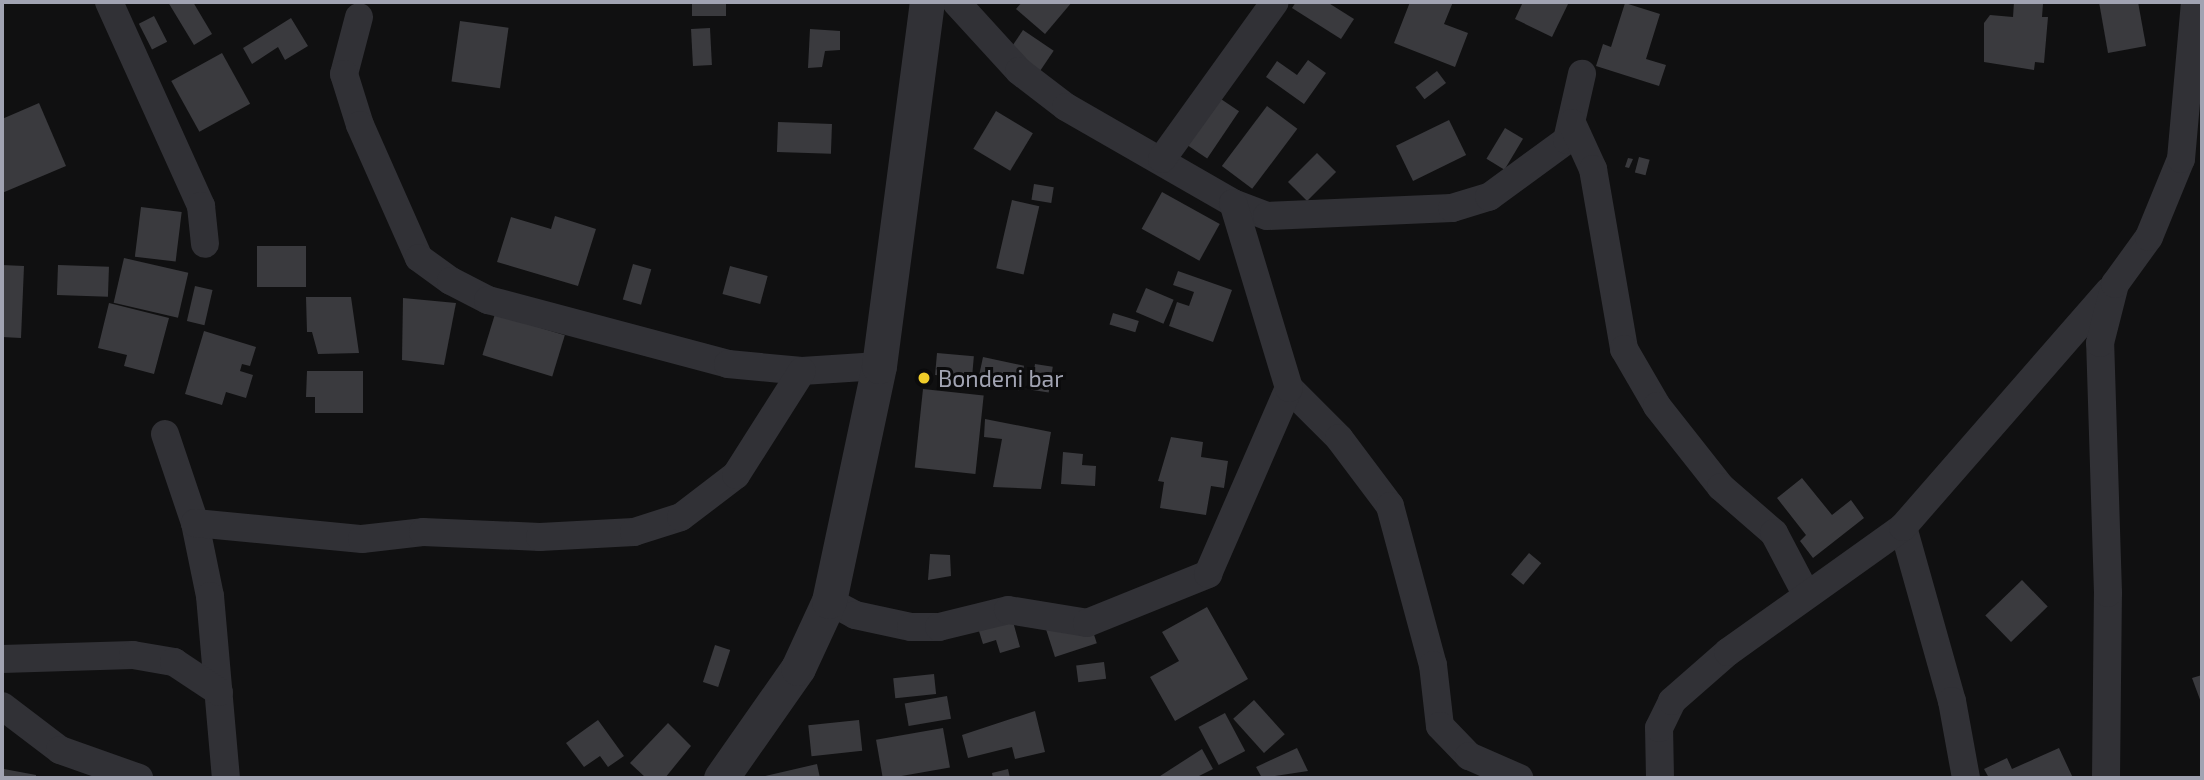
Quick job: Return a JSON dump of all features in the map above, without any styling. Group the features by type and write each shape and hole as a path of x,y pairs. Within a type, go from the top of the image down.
{"street":[{"path":"109,2 201,206 205,244"},
{"path":"722,778 798,668 829,601 880,366 927,2"},
{"path":"956,2 1018,71 1066,107 1162,159 1233,203 1267,216 1321,218 1452,208 1489,197 1542,164 1567,141 1582,74"},
{"path":"1162,159 1275,2"},
{"path":"1660,778 1659,728 1672,701 1806,594 1902,527 2115,284 2149,237 2181,159 2195,2"},
{"path":"359,17 344,74 394,213 419,258 488,300 569,324 727,364 802,370 880,366"},
{"path":"1572,123 1593,169 1624,349 1657,406 1721,487 1774,533 1806,594"},
{"path":"1233,203 1289,388 1339,438 1390,506 1433,665 1440,726 1469,756 1519,778"},
{"path":"2106,778 2107,506 2099,397 2100,343 2115,284"},
{"path":"195,523 362,539 423,532 540,537 634,532 681,517 736,475 802,370"},
{"path":"829,601 855,615 911,627 939,627 1007,610 1087,623 1184,588 1208,574 1220,553 1289,388"},
{"path":"165,434 195,523 219,692 226,778"},
{"path":"1902,527 1952,701 1966,778"},
{"path":"2,659 133,655 174,662 219,692"},
{"path":"2,706 60,750 139,778"}],"building":[{"path":"168,2 193,2 212,34 194,45"},
{"path":"692,2 726,2 726,16 692,16"},
{"path":"1022,2 1072,2 1045,34 1016,9"},
{"path":"1296,2 1327,2 1354,19 1341,39 1292,8"},
{"path":"1410,2 1453,2 1444,24 1468,33 1455,67 1394,43"},
{"path":"1523,2 1569,2 1552,37 1515,19"},
{"path":"2014,2 2043,4 2042,17 2048,17 2044,63 2035,62 2034,70 1984,62 1984,23 1990,15 2013,17"},
{"path":"2099,2 2138,2 2146,46 2108,53"},
{"path":"1625,3 1660,14 1646,59 1666,65 1659,86 1596,66 1603,44 1611,47"},
{"path":"154,16 167,42 152,50 139,24"},
{"path":"291,18 308,46 285,60 278,47 252,64 243,48"},
{"path":"460,21 509,28 500,88 452,81"},
{"path":"710,28 712,65 693,66 691,29"},
{"path":"810,29 840,31 840,50 825,51 822,67 808,68"},
{"path":"1023,30 1054,51 1036,76 1006,56"},
{"path":"222,53 250,104 199,132 171,81"},
{"path":"1308,60 1326,73 1304,104 1266,77 1277,61 1297,75"},
{"path":"1437,71 1446,83 1424,99 1415,87"},
{"path":"1215,95 1239,111 1207,158 1183,142"},
{"path":"39,103 66,166 2,193 2,119"},
{"path":"1267,106 1297,129 1252,189 1222,166"},
{"path":"996,111 1033,133 1010,171 973,149"},
{"path":"1449,120 1466,155 1413,181 1396,146"},
{"path":"778,122 832,124 831,154 777,152"},
{"path":"1505,128 1523,139 1504,170 1486,159"},
{"path":"1317,153 1336,172 1307,201 1288,182"},
{"path":"1639,157 1650,160 1645,175 1635,172"},
{"path":"1628,158 1633,159 1629,168 1625,167"},
{"path":"1034,184 1054,187 1051,203 1031,200"},
{"path":"1162,192 1220,224 1199,261 1142,229"},
{"path":"1012,200 1039,206 1024,275 996,268"},
{"path":"141,207 182,212 176,262 135,257"},
{"path":"555,216 596,229 578,286 497,262 511,217 551,229"},
{"path":"257,246 306,246 306,287 257,287"},
{"path":"124,258 188,273 178,318 114,303"},
{"path":"633,264 651,269 641,305 623,300"},
{"path":"2,265 24,266 21,338 2,337"},
{"path":"58,265 109,267 108,297 57,295"},
{"path":"730,266 768,276 760,304 722,294"},
{"path":"1178,271 1232,290 1213,342 1169,326 1177,302 1189,306 1194,292 1173,285"},
{"path":"195,286 213,290 204,325 187,321"},
{"path":"1146,288 1174,300 1163,324 1136,312"},
{"path":"306,297 351,297 359,353 318,354 312,332 307,332"},
{"path":"403,298 456,303 444,365 402,360"},
{"path":"109,303 169,318 154,374 124,366 127,355 98,348"},
{"path":"1113,313 1139,321 1135,332 1109,324"},
{"path":"495,314 565,335 552,376 482,355"},
{"path":"204,331 256,347 250,366 242,364 240,371 253,375 246,398 226,392 222,405 185,394"},
{"path":"937,353 974,356 972,378 935,375"},
{"path":"983,357 1024,366 1019,390 978,381"},
{"path":"1035,364 1053,367 1049,392 1031,390"},
{"path":"307,371 363,371 363,413 315,413 315,397 306,397"},
{"path":"923,389 984,395 975,474 915,468"},
{"path":"985,419 1051,432 1041,489 993,487 1002,439 984,437"},
{"path":"1171,437 1203,442 1201,457 1228,461 1224,488 1211,486 1206,515 1160,508 1164,482 1158,481"},
{"path":"1063,452 1083,454 1082,465 1096,466 1095,486 1061,484"},
{"path":"1802,478 1832,515 1851,500 1864,518 1813,558 1800,541 1806,535 1777,498"},
{"path":"1529,553 1541,563 1523,585 1511,574"},
{"path":"930,554 950,555 951,576 928,580"},
{"path":"2022,580 2048,607 2011,642 1985,615"},
{"path":"1207,607 1248,679 1175,721 1150,677 1179,661 1162,632"},
{"path":"1086,610 1097,643 1055,657 1044,624"},
{"path":"1012,618 1020,647 1000,653 996,640 983,644 978,628"},
{"path":"715,645 730,650 718,687 703,682"},
{"path":"1104,662 1106,679 1078,682 1076,665"},
{"path":"934,674 936,694 895,698 893,678"},
{"path":"2202,675 2202,705 2192,678"},
{"path":"947,696 951,719 909,726 905,703"},
{"path":"1254,700 1285,734 1264,753 1233,719"},
{"path":"1035,711 1045,752 1015,759 1012,747 968,758 962,735"},
{"path":"1225,713 1245,751 1219,765 1199,727"},
{"path":"598,720 624,756 608,767 600,756 584,767 566,743"},
{"path":"859,720 862,751 812,756 808,725"},
{"path":"668,723 691,746 665,778 646,778 630,763"},
{"path":"943,728 950,767 883,778 876,740"},
{"path":"1297,748 1308,771 1262,778 1256,767"},
{"path":"2059,748 2073,778 1989,778 1984,769 2007,758 2012,769"},
{"path":"1202,749 1213,769 1195,778 1157,778"},
{"path":"817,764 820,778 761,778 761,777"},
{"path":"4,769 36,775 36,778 2,778"},
{"path":"1008,769 1010,778 993,778 992,773"}],"place":[{"name":"Bondeni bar","path":"924,378"}]}
